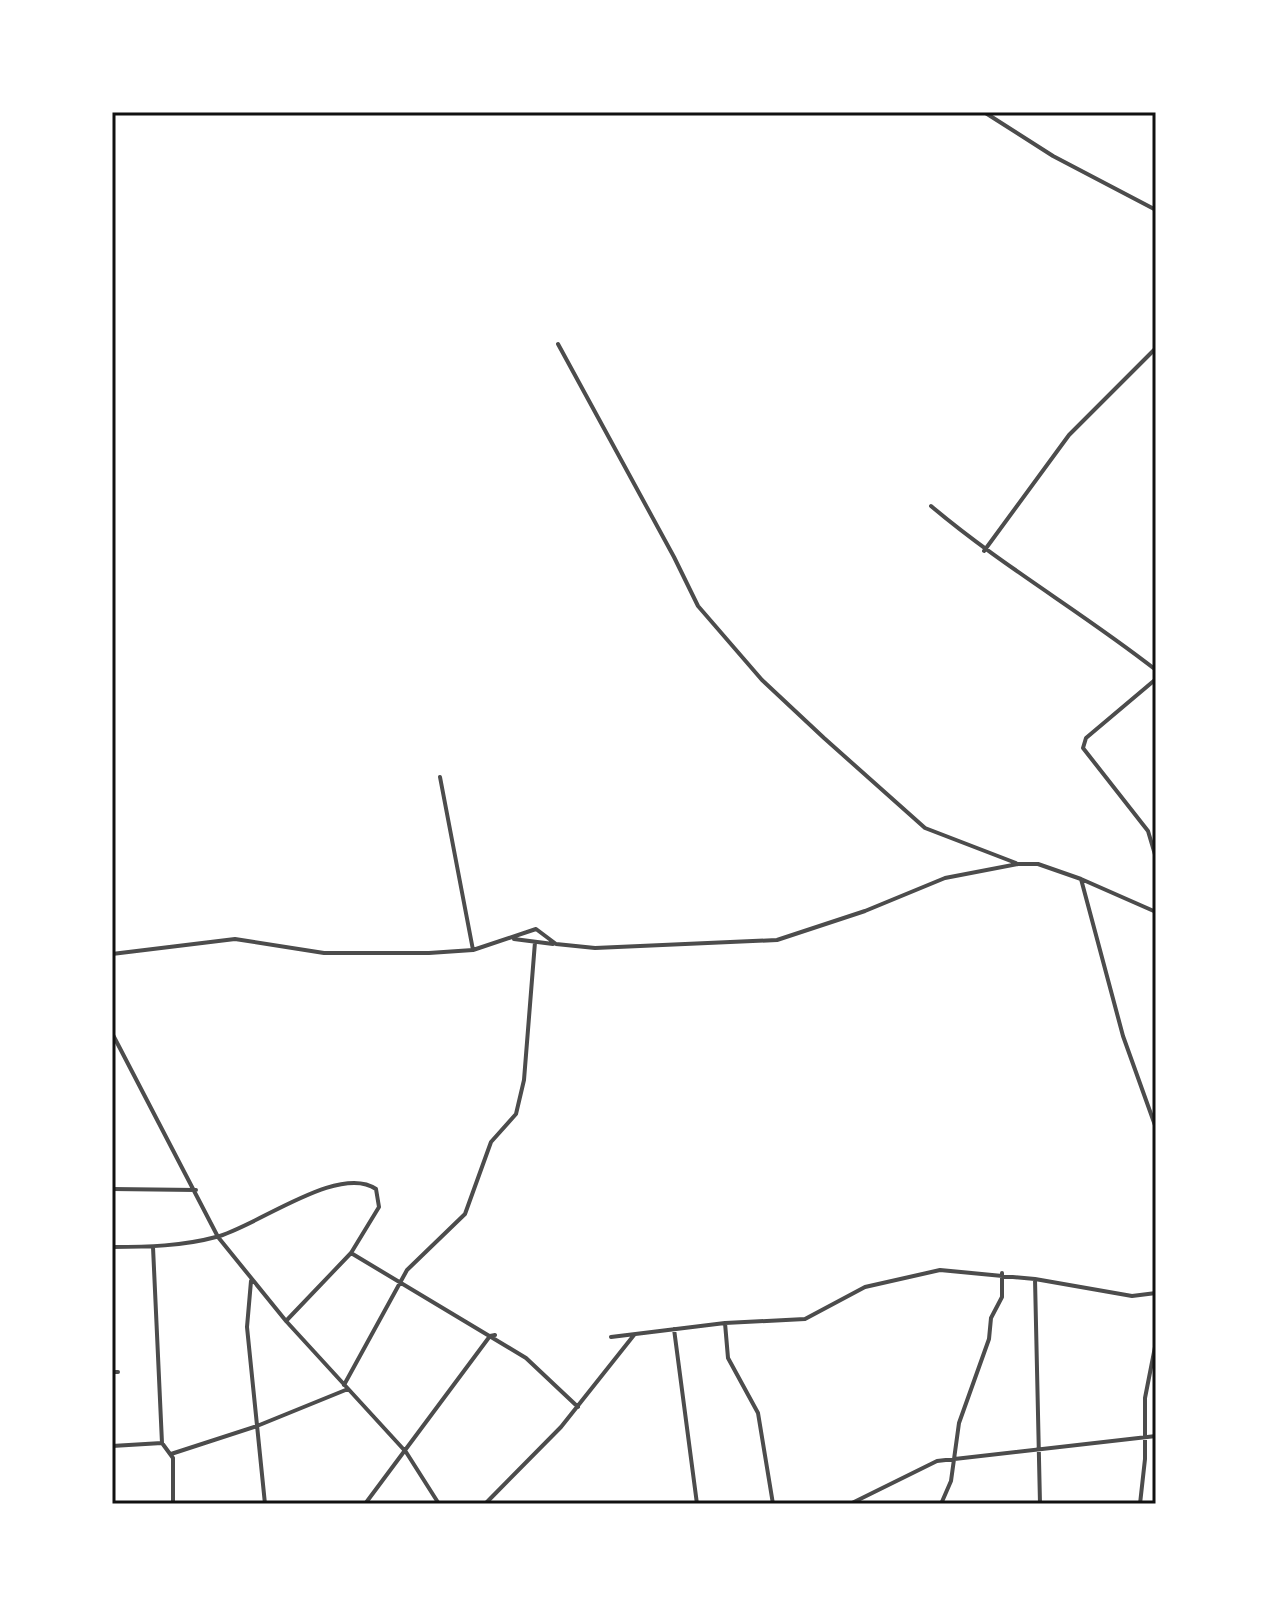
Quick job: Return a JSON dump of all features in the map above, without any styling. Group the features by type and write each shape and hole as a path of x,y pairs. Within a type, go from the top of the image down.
{"street":[{"path":"984,112 1053,156 1156,210"},
{"path":"558,344 674,557 689,593 762,680 925,828 1018,864"},
{"path":"984,551 1069,435 1156,348"},
{"path":"931,506 984,551 1096,623 1156,670"},
{"path":"1156,679 1086,738 1083,748 1148,831 1156,858"},
{"path":"440,777 473,950"},
{"path":"512,939 641,947 784,939 945,878 1018,864 1038,864 1156,912"},
{"path":"1081,879 1123,1036 1156,1128"},
{"path":"112,954 235,939 324,953 473,950 536,929 556,944"},
{"path":"171,1454 257,1426 346,1387 399,1282 419,1257 465,1214 491,1142 516,1114 524,1080 535,942"},
{"path":"112,1033 218,1237 251,1281 406,1452 439,1504"},
{"path":"112,1247 153,1247 218,1237 333,1185 369,1183 376,1189 379,1207 351,1253 286,1321"},
{"path":"112,1189 196,1190"},
{"path":"153,1247 162,1443 171,1454 173,1504"},
{"path":"351,1253 526,1358 578,1407"},
{"path":"611,1337 725,1323 805,1319 865,1287 903,1275 947,1269 1002,1273 1132,1296 1156,1293"},
{"path":"941,1504 949,1488 959,1423 989,1339 991,1318 1002,1297 1002,1273"},
{"path":"1035,1279 1040,1504"},
{"path":"251,1281 247,1327 265,1504"},
{"path":"725,1323 728,1358 758,1413 773,1504"},
{"path":"674,1329 697,1504"},
{"path":"485,1504 578,1407 635,1334"},
{"path":"365,1504 492,1336"},
{"path":"1140,1504 1145,1398 1156,1342"},
{"path":"850,1504 929,1464 1156,1436"},
{"path":"112,1446 162,1443"}]}
